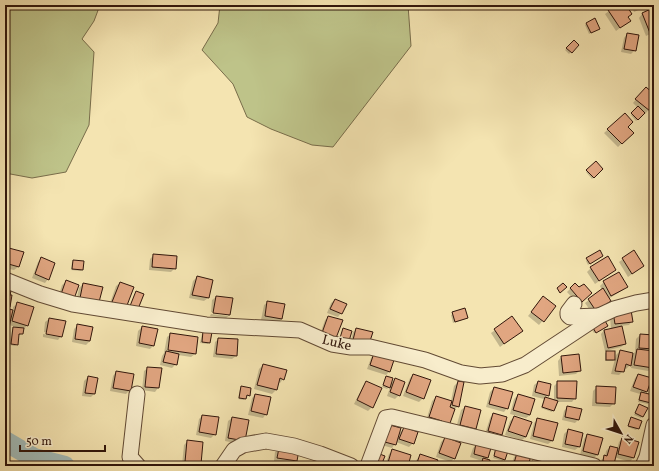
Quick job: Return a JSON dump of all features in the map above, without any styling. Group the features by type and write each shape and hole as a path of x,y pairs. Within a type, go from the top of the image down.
{"street":[{"name":"Luke","path":"5,280 40,294 73,304 206,325 300,330 332,344 351,347 370,347 425,360 461,373 480,376 502,374 525,365 599,316 614,309 654,300"},
{"path":"574,304 568,312 570,317 599,316"},
{"path":"137,394 130,457 138,466"},
{"path":"368,466 382,425 386,418 392,417 594,466"},
{"path":"643,466 647,457 654,425"},
{"path":"223,466 234,450 243,445 266,441 294,446 351,466"}],"green space":[{"path":"5,5 100,5 94,21 82,39 94,52 89,125 66,172 32,178 5,173"},
{"path":"220,5 408,5 411,46 333,147 312,145 271,129 247,117 233,84 202,50 218,23"}],"building":[{"path":"616,5 626,5 632,14 628,17 631,21 620,28 608,10"},
{"path":"653,8 654,31 650,33 642,13"},
{"path":"595,18 600,29 591,33 586,23"},
{"path":"627,33 639,35 636,51 624,49"},
{"path":"574,40 579,45 572,53 566,48"},
{"path":"646,87 654,94 654,106 650,111 635,99"},
{"path":"638,106 645,113 638,120 631,113"},
{"path":"625,113 633,122 628,127 634,133 622,144 607,129"},
{"path":"596,161 603,169 594,178 586,170"},
{"path":"5,247 24,252 19,267 5,263"},
{"path":"600,250 603,256 590,264 586,258"},
{"path":"634,250 644,266 632,274 622,258"},
{"path":"153,254 177,256 176,269 152,267"},
{"path":"608,256 616,270 599,281 590,267"},
{"path":"41,257 55,263 49,280 35,274"},
{"path":"73,260 84,261 83,270 72,269"},
{"path":"619,272 628,287 611,296 603,281"},
{"path":"197,276 213,280 209,298 192,295"},
{"path":"66,280 79,285 74,299 60,297"},
{"path":"120,282 134,287 126,308 112,302"},
{"path":"83,283 103,287 99,302 80,298"},
{"path":"563,283 567,287 560,293 557,288"},
{"path":"575,283 579,287 584,284 592,293 582,302 570,288"},
{"path":"5,285 12,287 10,307 5,306"},
{"path":"603,288 611,301 596,311 588,299"},
{"path":"136,291 144,294 138,309 130,306"},
{"path":"216,296 233,298 230,315 213,313"},
{"path":"543,296 556,306 544,322 531,312"},
{"path":"335,299 347,304 342,314 330,309"},
{"path":"267,301 285,304 282,319 265,316"},
{"path":"17,302 34,307 28,326 12,321"},
{"path":"5,308 13,310 7,335 5,334"},
{"path":"465,308 468,318 455,322 452,312"},
{"path":"631,310 633,322 615,324 613,312"},
{"path":"328,316 343,320 336,338 322,333"},
{"path":"512,316 523,331 504,344 494,329"},
{"path":"49,318 66,321 62,337 46,334"},
{"path":"604,319 608,326 596,333 592,326"},
{"path":"77,324 93,327 90,341 75,339"},
{"path":"142,326 158,329 154,346 139,343"},
{"path":"622,326 626,344 608,348 604,330"},
{"path":"13,327 24,328 23,334 19,334 18,345 11,344"},
{"path":"343,328 352,331 349,341 340,338"},
{"path":"356,328 373,332 369,344 353,340"},
{"path":"203,331 212,332 210,343 202,342"},
{"path":"170,333 198,337 196,354 168,350"},
{"path":"640,334 654,335 654,349 639,348"},
{"path":"218,338 238,339 237,356 216,354"},
{"path":"637,349 654,351 653,368 634,365"},
{"path":"620,350 633,353 631,366 626,364 624,372 615,371"},
{"path":"166,351 179,354 177,365 163,362"},
{"path":"606,351 615,351 615,360 606,360"},
{"path":"374,353 394,360 390,372 370,365"},
{"path":"579,354 581,371 563,373 561,356"},
{"path":"263,364 287,370 284,380 280,378 277,390 257,385"},
{"path":"147,367 162,368 159,388 145,387"},
{"path":"116,371 134,374 131,391 113,388"},
{"path":"413,374 431,380 424,399 406,392"},
{"path":"638,374 652,378 647,392 633,387"},
{"path":"88,376 98,378 95,394 85,393"},
{"path":"386,376 393,378 390,388 383,385"},
{"path":"395,378 405,382 400,396 390,392"},
{"path":"366,381 382,388 373,408 357,400"},
{"path":"458,381 464,382 459,407 452,405"},
{"path":"538,381 551,384 549,396 535,392"},
{"path":"557,381 577,381 576,399 557,398"},
{"path":"241,386 251,388 250,396 247,395 246,399 239,398"},
{"path":"596,386 616,387 615,404 596,403"},
{"path":"494,387 513,392 508,409 489,404"},
{"path":"641,392 653,395 651,403 639,400"},
{"path":"255,394 271,397 267,415 251,411"},
{"path":"518,394 535,399 530,415 513,410"},
{"path":"436,396 452,401 450,407 455,409 449,426 441,424 442,421 429,417"},
{"path":"545,397 558,401 554,411 542,407"},
{"path":"639,404 648,408 643,417 635,413"},
{"path":"465,406 481,410 476,429 460,425"},
{"path":"567,406 582,409 579,420 565,417"},
{"path":"493,413 507,417 502,435 488,431"},
{"path":"202,415 219,417 216,435 199,432"},
{"path":"514,416 532,422 526,437 508,431"},
{"path":"232,417 249,420 245,441 228,438"},
{"path":"631,417 642,421 639,429 628,426"},
{"path":"537,418 558,423 553,441 533,436"},
{"path":"386,424 401,428 396,445 381,441"},
{"path":"404,427 418,432 414,444 399,439"},
{"path":"568,429 583,433 580,447 565,444"},
{"path":"587,434 603,438 598,455 583,451"},
{"path":"445,437 461,443 455,459 439,453"},
{"path":"622,437 639,442 634,458 618,454"},
{"path":"187,440 203,442 201,464 185,462"},
{"path":"476,443 491,448 488,458 474,454"},
{"path":"610,446 618,448 614,464 603,461 604,455 607,456"},
{"path":"496,447 508,451 505,460 494,456"},
{"path":"279,448 299,450 297,461 277,458"},
{"path":"392,449 411,455 408,466 387,466"},
{"path":"377,453 385,456 381,466 373,464"},
{"path":"517,453 531,456 528,466 514,463"},
{"path":"420,454 438,460 435,466 416,466"},
{"path":"483,458 490,460 489,466 481,466"},
{"path":"532,461 540,464 539,466 531,466"}],"waterway":[{"path":"5,441 34,458 65,466"}]}
